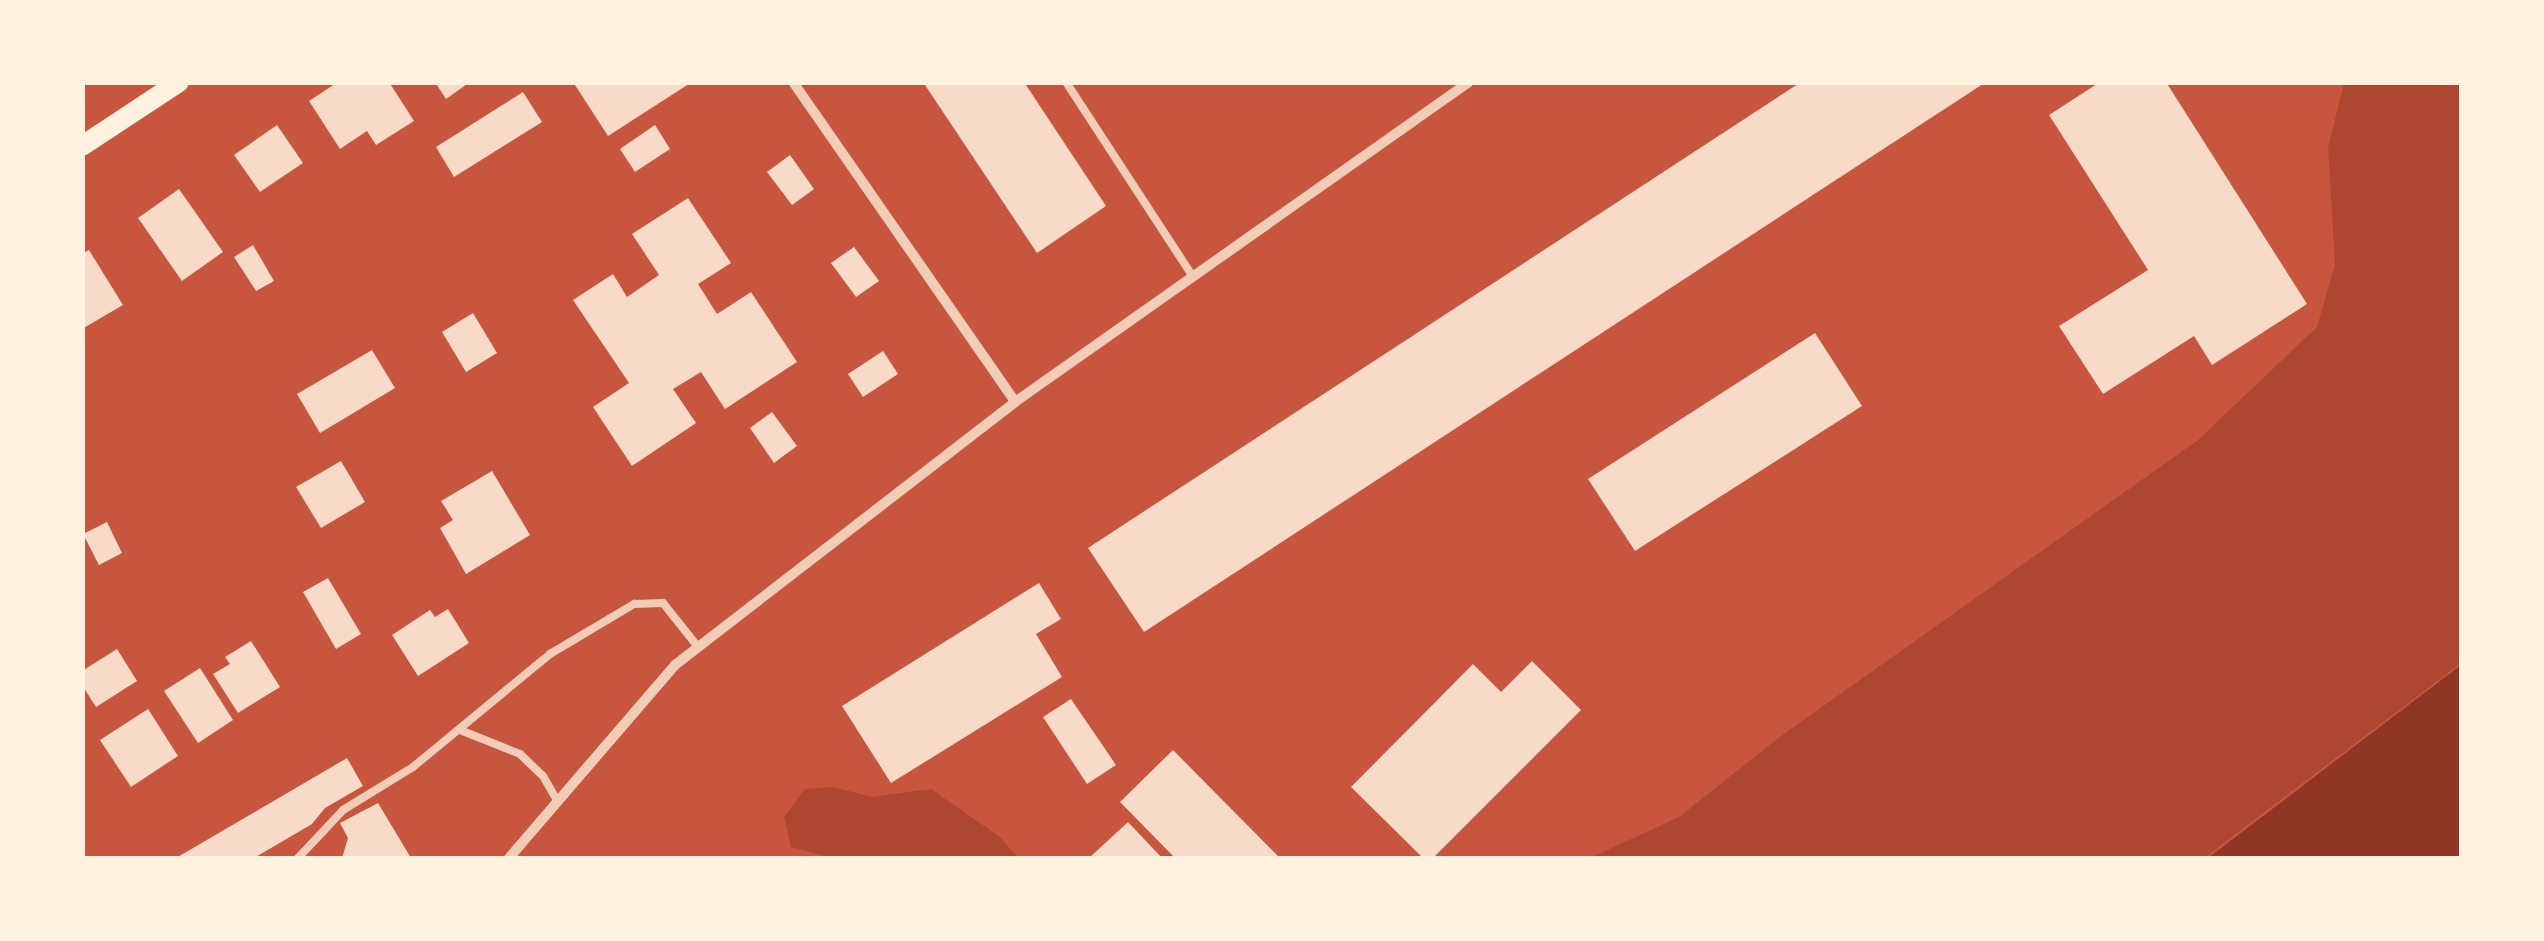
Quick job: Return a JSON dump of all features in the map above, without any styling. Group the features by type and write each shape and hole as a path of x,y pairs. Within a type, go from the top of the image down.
{"main road":[{"path":"82,146 179,82"}],"street":[{"path":"793,82 1015,402"},
{"path":"509,858 674,665 1015,402 1469,82"}],"lane":[{"path":"1066,82 1193,277"},
{"path":"298,858 343,810 413,766 550,654 634,604 663,602 698,647"},
{"path":"460,730 520,754 542,776 558,802"}],"shaded area":[{"path":"2344,83 2461,83 2461,663 2204,858 1590,858 1679,817 1777,739 2198,440 2317,327 2335,264 2328,148"},
{"path":"2461,665 2461,858 2208,858"},
{"path":"833,787 872,797 931,789 1000,837 1018,858 832,858 791,847 784,817 805,789"}],"building":[{"path":"338,82 389,82 414,121 376,145 367,131 340,149 309,101"},
{"path":"435,82 470,82 446,99"},
{"path":"573,82 692,82 608,136"},
{"path":"923,82 1024,82 1106,206 1037,253"},
{"path":"1801,82 1986,82 1144,632 1088,548"},
{"path":"2100,82 2166,82 2307,304 2212,365 2194,336 2103,394 2059,326 2148,270 2049,115"},
{"path":"523,92 542,122 454,177 436,147"},
{"path":"277,125 303,163 260,192 234,155"},
{"path":"655,125 670,149 635,172 620,149"},
{"path":"790,155 814,189 792,205 767,172"},
{"path":"179,189 223,252 182,281 138,218"},
{"path":"688,198 731,263 698,284 717,314 751,292 797,362 725,409 701,372 673,389 696,423 632,466 593,407 629,383 573,300 613,274 627,297 659,275 632,234"},
{"path":"253,245 274,281 256,291 234,257"},
{"path":"854,247 879,281 856,297 831,263"},
{"path":"89,250 123,305 82,329 82,254"},
{"path":"473,313 497,353 466,372 442,332"},
{"path":"1815,333 1862,406 1635,551 1588,479"},
{"path":"372,350 395,388 320,433 297,394"},
{"path":"883,351 898,374 863,397 848,374"},
{"path":"772,412 797,446 774,463 750,428"},
{"path":"341,461 365,502 321,528 296,487"},
{"path":"492,471 530,535 466,574 440,528 453,520 441,501"},
{"path":"107,522 122,553 99,565 83,534"},
{"path":"328,578 361,634 336,649 303,592"},
{"path":"1039,583 1061,619 1036,634 1062,677 891,783 842,706"},
{"path":"448,609 469,643 418,676 392,635 430,610 435,617"},
{"path":"251,641 280,687 238,713 213,674 230,664 225,657"},
{"path":"117,649 137,681 96,707 82,685 82,671"},
{"path":"1532,661 1581,710 1433,858 1423,858 1351,787 1473,664 1501,692"},
{"path":"200,668 233,720 198,743 164,691"},
{"path":"1071,699 1116,765 1087,784 1043,717"},
{"path":"148,709 178,756 131,787 100,740"},
{"path":"1173,750 1280,858 1175,858 1120,802"},
{"path":"347,758 363,786 325,808 312,824 254,858 176,858"},
{"path":"378,803 411,858 342,858 348,838 340,823"},
{"path":"1128,822 1162,858 1089,858"}]}
